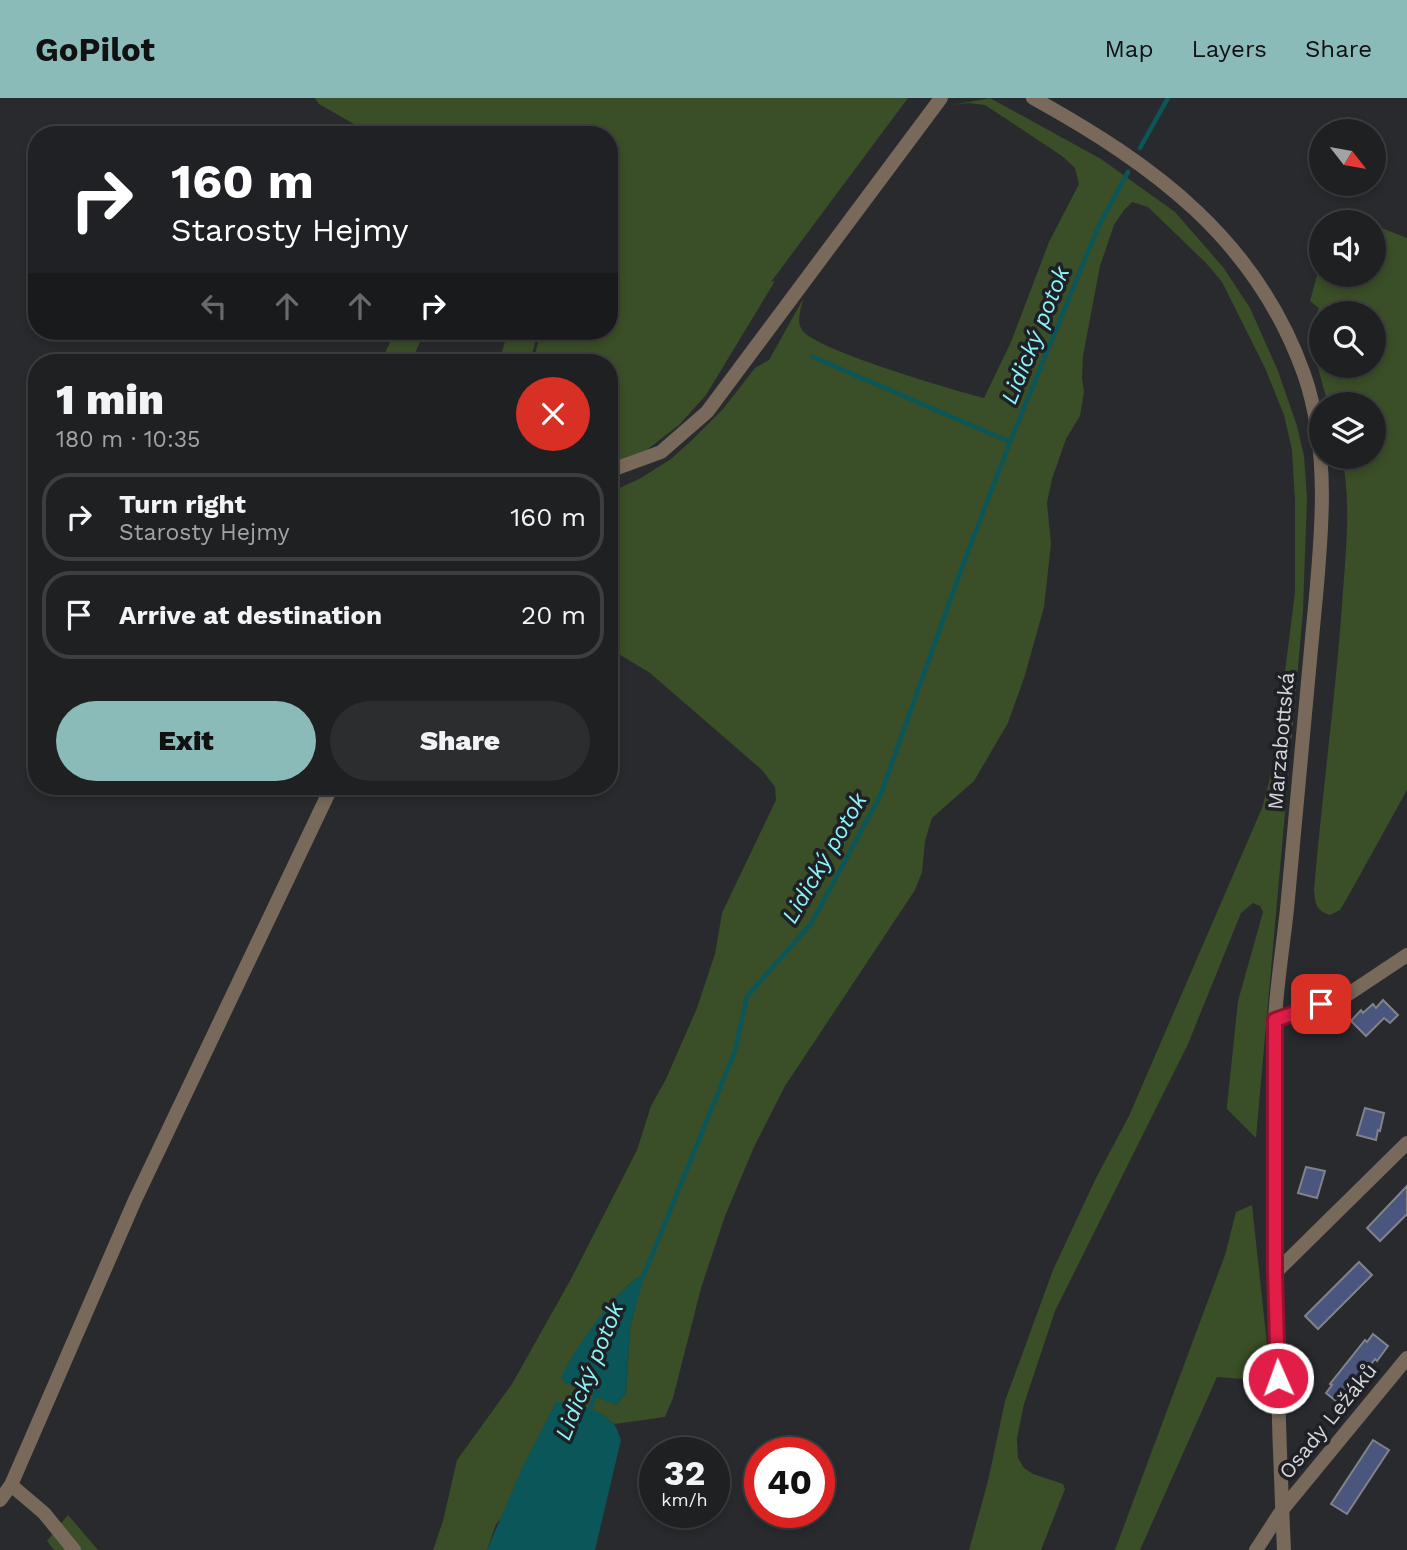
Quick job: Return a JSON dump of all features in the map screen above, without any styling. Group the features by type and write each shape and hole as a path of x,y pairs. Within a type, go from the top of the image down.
{"street":[{"path":"618,468 661,452 707,412 941,98"},
{"name":"Marzabottská","path":"1033,98 1134,160 1210,223 1257,278 1292,342 1315,415 1320,451 1320,526 1315,604 1275,1020 1275,1273 1284,1550"},
{"path":"0,1500 11,1485 135,1200 328,795"},
{"path":"1275,1020 1344,997 1407,954"},
{"path":"1275,1273 1407,1143"},
{"name":"Osady Ležáků","path":"1256,1550 1282,1510 1407,1358"},
{"path":"11,1485 44,1513 74,1550"}],"green space":[{"path":"315,98 908,98 771,282 775,281 706,395 680,424 629,464 618,467 618,354 535,354 539,340 618,340 618,126 357,126 319,104"},
{"path":"990,98 1101,159 1175,212 1223,267 1250,308 1278,371 1297,426 1304,456 1307,498 1303,611 1256,1138 1227,1109 1238,1001 1263,912 1260,906 1253,903 1241,913 1188,1044 1055,1311 1024,1404 1017,1438 1018,1458 1024,1468 1033,1474 1063,1484 1065,1489 1041,1550 969,1550 988,1481 1005,1401 1053,1270 1096,1178 1129,1116 1262,808 1273,767 1295,592 1292,450 1284,415 1265,368 1222,282 1148,207 1132,202 1114,225 1100,266 1083,356 1084,392 1080,416 1066,439 1047,503 1051,544 1044,607 1008,723 974,781 932,818 925,841 922,872 915,890 785,1086 754,1147 725,1216 701,1288 673,1398 665,1417 615,1424 600,1415 496,1524 487,1550 433,1550 443,1521 457,1460 512,1384 571,1279 637,1150 651,1106 666,1079 697,1008 715,954 722,913 776,800 775,787 762,770 650,673 618,653 618,489 671,459 723,409 755,368 769,360 803,299 799,323 802,330 812,338 857,358 984,398 1011,342 1049,242 1079,184 1075,168 1062,156 985,105 952,105","holes":["644,1274 630,1328 626,1393 616,1405 595,1395 588,1334 620,1293"]},
{"path":"1386,230 1407,238 1407,790 1340,910 1330,915 1317,906 1314,890 1346,550 1347,494 1344,469 1386,469 1386,392 1325,392 1321,378 1386,378 1386,301 1310,301 1314,287 1386,287"},
{"path":"391,340 421,340 415,354 385,354"},
{"path":"505,340 536,340 532,354 501,354"},
{"path":"1252,1205 1271,1381 1217,1377 1140,1550 1115,1550 1225,1255 1236,1212"},
{"path":"68,1515 98,1550 54,1550 47,1541"}],"water":[{"path":"645,1273 630,1328 626,1393 616,1405 565,1383 561,1377 586,1335 621,1292"},
{"path":"556,1402 579,1405 602,1414 614,1424 621,1440 595,1550 487,1550 522,1468"}],"building":[{"path":"1383,1000 1398,1015 1390,1023 1384,1018 1366,1036 1351,1021 1361,1010 1363,1013 1373,1004 1376,1008"},
{"path":"1365,1108 1384,1113 1376,1140 1357,1135"},
{"path":"1306,1167 1325,1171 1317,1198 1298,1193"},
{"path":"1407,1186 1407,1214 1380,1241 1367,1228"},
{"path":"1359,1262 1372,1275 1318,1329 1305,1316"},
{"path":"1373,1334 1388,1346 1341,1405 1326,1393 1332,1385 1330,1384 1365,1340 1367,1342"},
{"path":"1373,1440 1389,1450 1347,1514 1331,1504"}],"waterway":[{"name":"Lidický potok","path":"1140,148 1168,98"},
{"name":"Lidický potok","path":"643,1277 735,1051 747,996 811,924 880,796 1010,442 1099,225 1128,172"},
{"path":"813,357 1010,442"},
{"name":"Lidický potok","path":"588,1414 598,1389"}],"route":[{"path":"1278,1378 1275,1273 1275,1020 1321,1004"}]}
